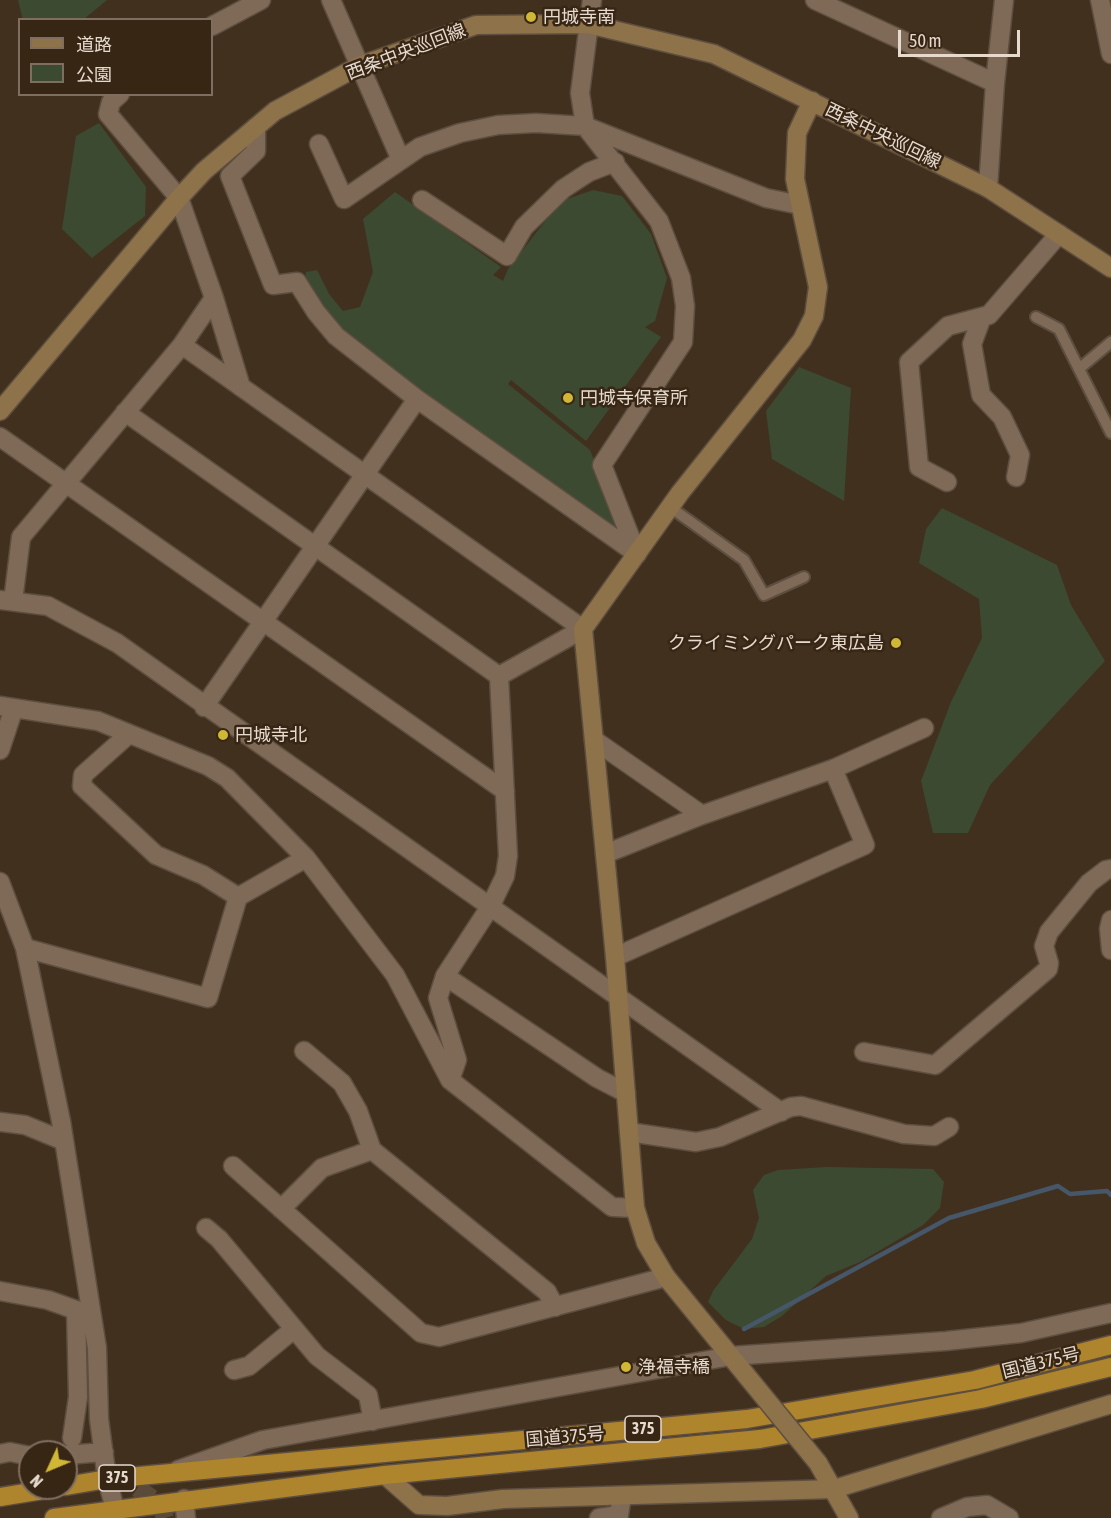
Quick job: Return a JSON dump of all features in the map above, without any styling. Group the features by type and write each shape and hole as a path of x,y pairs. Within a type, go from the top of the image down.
{"highway":[{"name":"国道375号","path":"78,1484 107,1479 377,1456 747,1419 975,1380 1111,1345"},
{"name":"国道375号","path":"54,1518 385,1474 760,1439 981,1399 1111,1366"},
{"path":"0,1497 18,1494"}],"street":[{"path":"213,25 261,0"},
{"path":"332,0 402,160"},
{"path":"592,0 580,93 585,126 659,221 681,278 685,306 682,342 602,465 637,554"},
{"path":"815,0 994,83"},
{"path":"988,188 994,83 1004,0"},
{"path":"1100,0 1111,54"},
{"name":"西条中央巡回線","path":"0,411 179,198 204,171 275,111 359,66 476,25 588,24 714,54 988,188 1111,268"},
{"path":"118,96 111,102 108,114 179,198 214,298 240,387"},
{"path":"499,676 583,629 670,507 802,340 814,316 818,287 795,179 797,133 812,101"},
{"path":"319,144 344,199 420,147 460,133 498,125 536,123 585,126 766,198 800,205"},
{"path":"256,127 256,151 230,176 273,285 297,282 316,312 336,336 417,399 637,554"},
{"path":"422,200 507,256 524,227 563,189 589,172 615,162"},
{"path":"947,482 919,467 909,362 948,326 989,315 1059,234"},
{"path":"214,298 182,345 21,537 6,600 48,606 117,643 781,1112"},
{"path":"982,317 972,344 981,395 1002,417 1020,456 1016,477"},
{"path":"182,345 583,629 615,957 616,995 635,1208 646,1243 666,1277 818,1463 849,1518"},
{"path":"204,706 417,399"},
{"path":"125,412 499,676"},
{"path":"0,437 505,791"},
{"path":"450,1080 457,1060 438,998 445,976 489,907 505,876 505,791 499,676"},
{"path":"0,750 7,707 98,721 208,766 227,778 306,858 395,975 450,1080 612,1207 635,1208"},
{"path":"605,854 702,815 833,769 924,728"},
{"path":"129,734 83,775 82,786 156,855 203,875 238,897"},
{"path":"594,740 702,815"},
{"path":"615,957 865,845 833,769"},
{"path":"24,948 208,998 238,897 306,858"},
{"path":"864,1052 935,1065 1048,969 1049,963 1044,946 1048,932 1089,884 1106,870 1111,869"},
{"path":"0,882 24,948 64,1141 84,1313 78,1397 70,1440"},
{"path":"1111,920 1109,929 1111,950"},
{"path":"445,976 597,1078 626,1093"},
{"path":"304,1051 342,1083 358,1112 372,1150 547,1292 555,1307"},
{"path":"629,1132 696,1142 720,1137 801,1106 904,1134 934,1136 949,1127"},
{"path":"0,1122 25,1125 64,1141"},
{"path":"281,1209 322,1168 372,1150"},
{"path":"234,1166 421,1333 439,1337 666,1277"},
{"path":"206,1228 219,1239 317,1356 368,1395 373,1421"},
{"path":"0,1291 48,1300 84,1313 97,1348 99,1419 107,1479 116,1509"},
{"path":"169,1473 263,1440 731,1356 988,1336 1053,1326 1111,1313"},
{"path":"234,1371 249,1366 294,1329"},
{"path":"385,1474 419,1505 447,1506 503,1499 834,1489 1111,1404"},
{"path":"78,1448 104,1452"},
{"path":"0,1454 18,1454"},
{"path":"599,1518 619,1515 622,1496"},
{"path":"184,1499 186,1518"},
{"path":"941,1518 967,1507 987,1505 1009,1518"}],"lane":[{"path":"1036,317 1059,328 1111,433"},
{"path":"1080,368 1111,342"},
{"path":"670,507 744,560 764,595 804,577"}],"green space":[{"path":"18,0 107,0 85,18 22,18"},
{"path":"99,123 146,187 145,216 92,258 62,229 76,136"},
{"path":"593,190 622,196 651,234 667,278 655,321 645,327 661,337 586,441 511,380 508,384 590,450 623,532 616,531 523,469 337,327 304,284 306,272 317,270 329,294 343,311 360,307 373,272 363,219 395,192 501,267 493,275 503,281 508,269 546,220 567,199"},
{"path":"799,367 851,388 844,501 772,459 766,411"},
{"path":"942,508 1057,565 1071,605 1105,661 990,785 968,833 933,833 921,781 951,702 982,638 979,599 919,563 926,529"},
{"path":"826,1167 933,1169 944,1182 940,1208 923,1225 860,1262 826,1276 782,1316 764,1327 744,1329 726,1320 708,1302 713,1291 752,1239 759,1218 753,1190 764,1175 778,1170"}],"waterway":[{"path":"744,1329 949,1218 1058,1186 1070,1194 1107,1191 1111,1195"}],"tunnel":[{"path":"115,1473 153,1499 163,1511 165,1518"}],"place":[{"name":"円城寺南","path":"531,17"},
{"name":"円城寺保育所","path":"568,398"},
{"name":"クライミングパーク東広島","path":"896,643"},
{"name":"円城寺北","path":"223,735"},
{"name":"浄福寺橋","path":"626,1367"}]}
